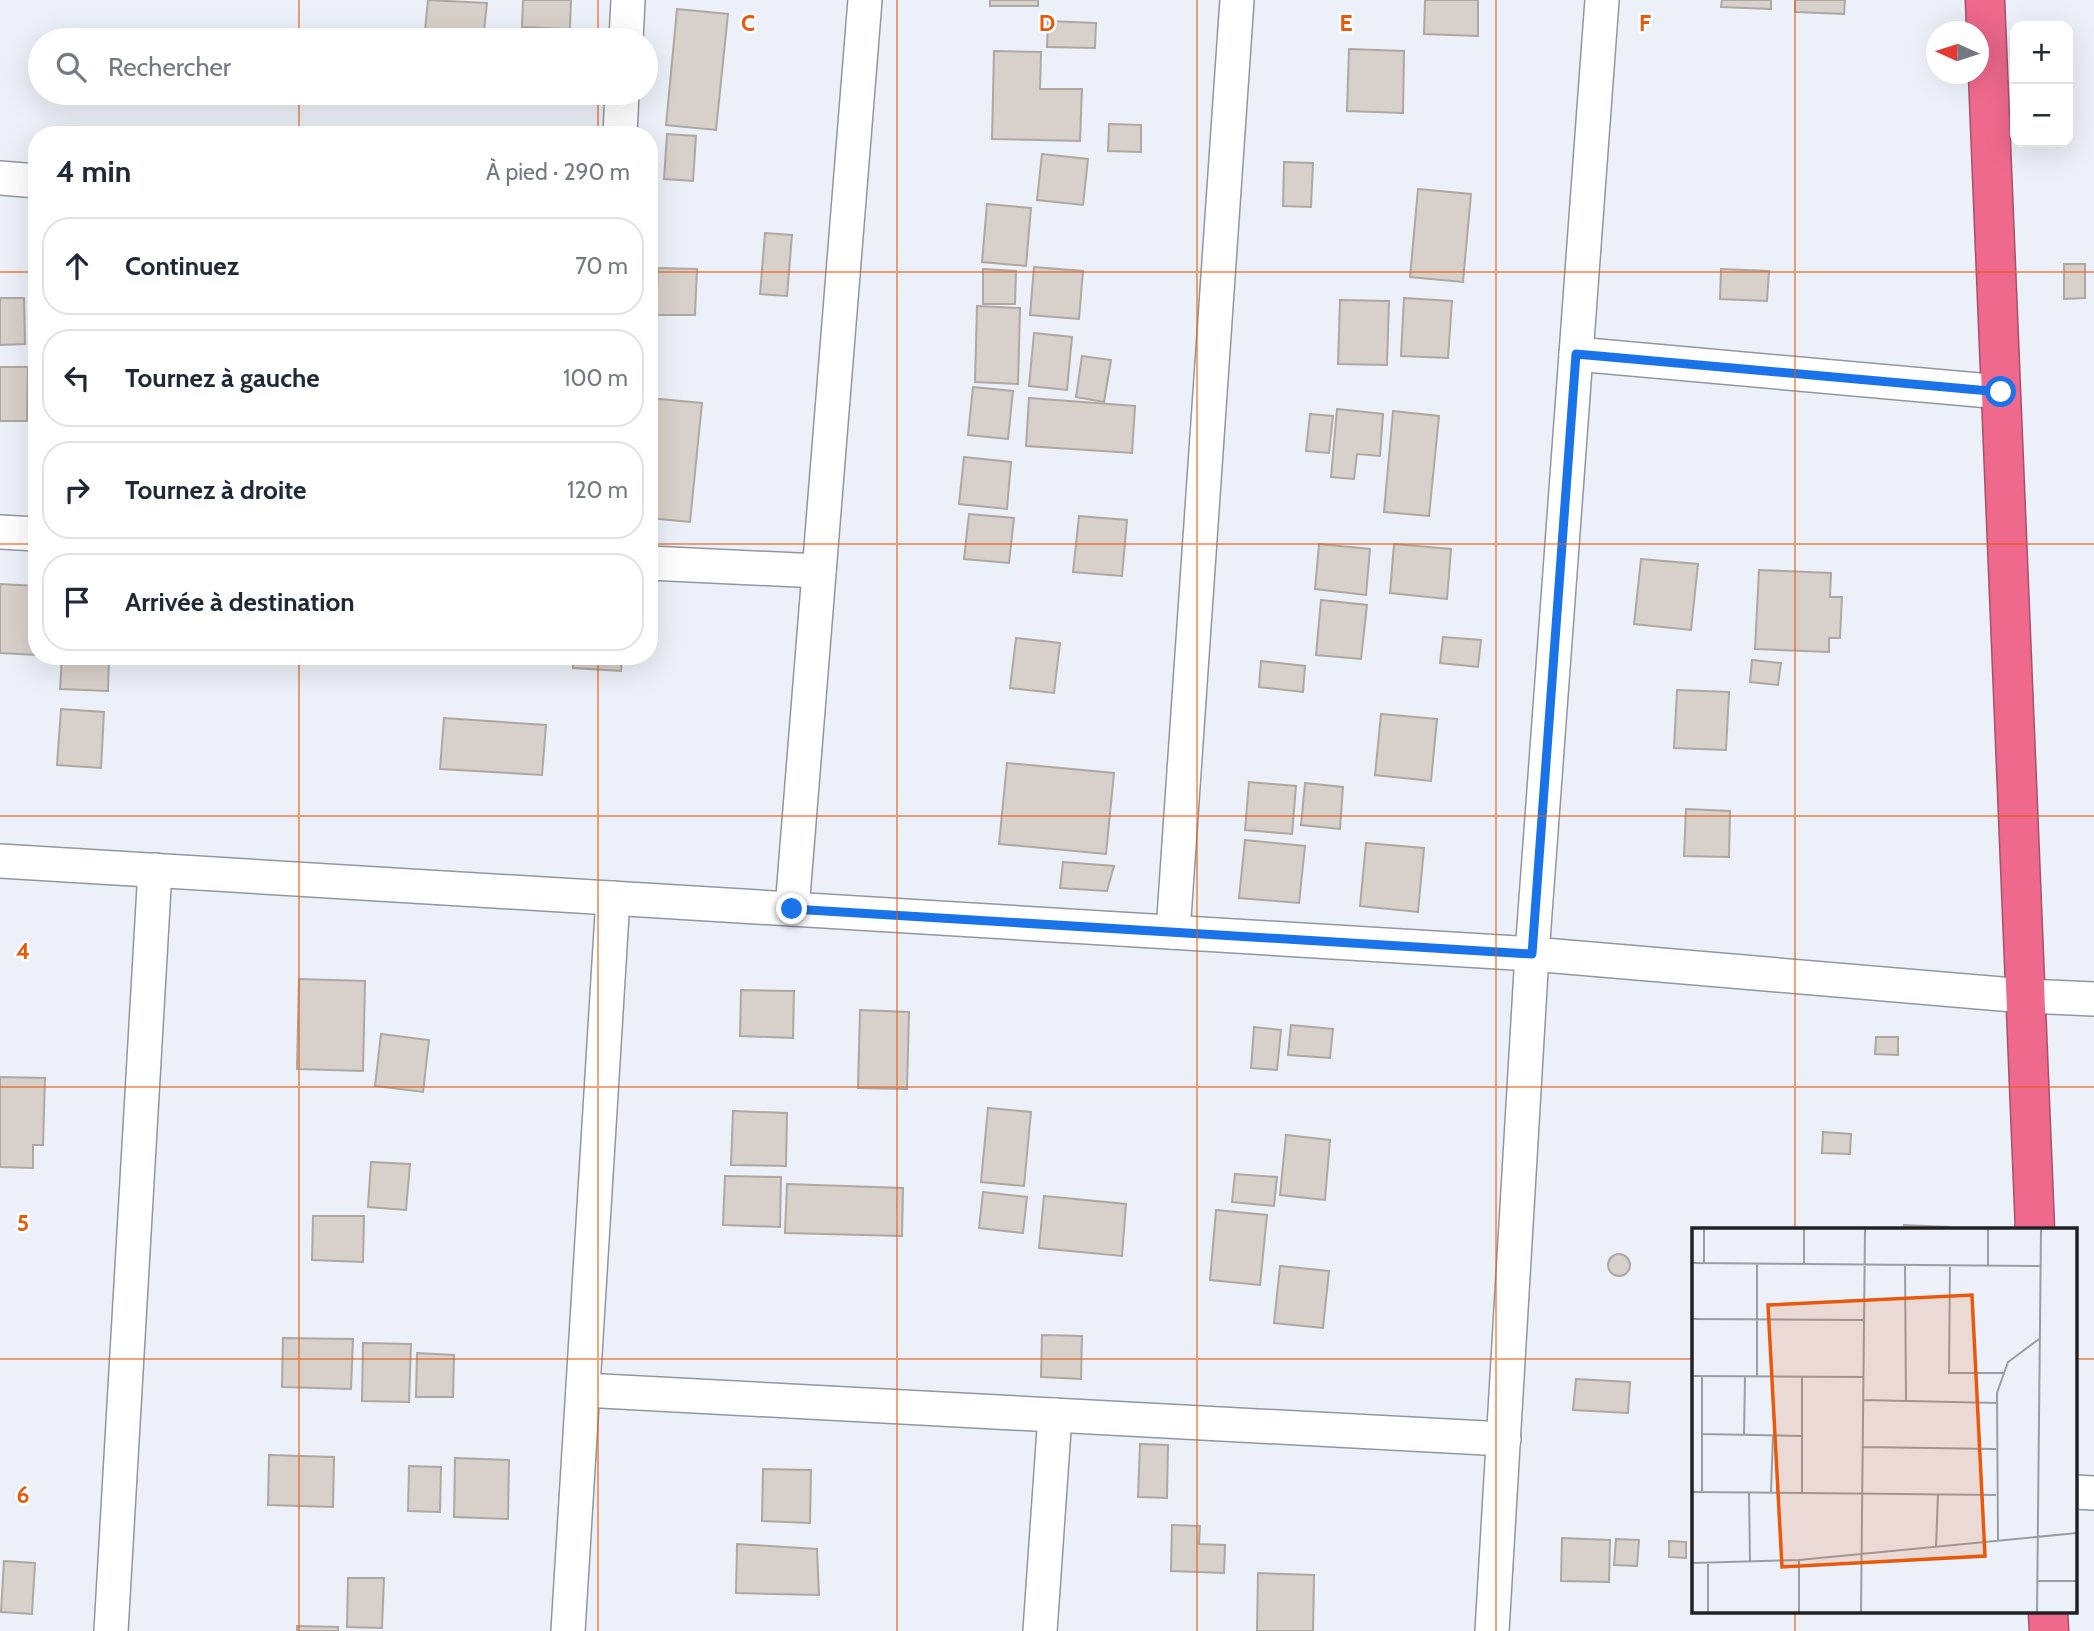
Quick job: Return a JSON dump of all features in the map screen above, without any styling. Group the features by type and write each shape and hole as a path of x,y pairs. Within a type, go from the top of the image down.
{"highway":[{"path":"1985,0 2035,1228"}],"street":[{"path":"627,28 628,0"},
{"path":"792,909 865,0"},
{"path":"1173,932 1237,0"},
{"path":"1493,1631 1532,954 1602,0"},
{"path":"620,126 621,105"},
{"path":"0,178 28,180"},
{"path":"1576,354 2001,392"},
{"path":"0,532 28,534"},
{"path":"658,563 819,571"},
{"path":"0,861 1532,954 2025,996 2094,999"},
{"path":"111,1631 155,870"},
{"path":"568,1631 613,898"},
{"path":"583,1390 1504,1439"},
{"path":"1040,1631 1055,1415"},
{"path":"2076,1492 2094,1493"}],"building":[{"path":"428,0 487,3 484,28 425,28"},
{"path":"523,0 571,0 570,28 522,27"},
{"path":"990,0 1038,0 1038,6 990,6"},
{"path":"1425,0 1478,0 1478,36 1424,34"},
{"path":"1722,0 1771,0 1771,9 1721,7"},
{"path":"1795,0 1845,0 1844,14 1795,12"},
{"path":"677,9 728,14 716,130 666,125"},
{"path":"1048,21 1096,23 1095,48 1047,47"},
{"path":"1349,49 1404,51 1403,113 1347,111"},
{"path":"994,51 1041,52 1040,89 1082,89 1080,141 992,139"},
{"path":"1109,124 1141,125 1141,152 1108,151"},
{"path":"667,134 696,136 693,181 664,179"},
{"path":"1042,154 1088,159 1083,205 1037,200"},
{"path":"1284,162 1313,163 1311,207 1283,206"},
{"path":"1418,189 1471,194 1463,282 1410,277"},
{"path":"987,204 1031,208 1026,266 982,262"},
{"path":"765,233 792,235 787,296 760,294"},
{"path":"2064,264 2085,264 2085,298 2064,299"},
{"path":"1034,267 1083,271 1079,319 1030,315"},
{"path":"658,268 697,269 695,315 658,315"},
{"path":"983,269 1016,271 1015,304 983,304"},
{"path":"1721,269 1769,271 1767,301 1720,299"},
{"path":"0,298 24,298 25,344 0,345"},
{"path":"1404,298 1452,301 1448,358 1401,356"},
{"path":"1340,300 1389,301 1387,365 1338,364"},
{"path":"977,306 1020,308 1018,384 975,382"},
{"path":"1034,333 1072,337 1067,390 1029,386"},
{"path":"1082,356 1111,360 1104,402 1076,397"},
{"path":"0,367 28,367 27,421 0,421"},
{"path":"973,387 1013,391 1008,439 968,435"},
{"path":"1029,398 1135,406 1132,453 1026,446"},
{"path":"658,399 702,403 690,522 658,519"},
{"path":"1337,409 1383,414 1380,456 1357,454 1354,479 1331,477"},
{"path":"1393,411 1439,416 1429,516 1384,512"},
{"path":"1310,414 1333,416 1329,453 1306,451"},
{"path":"964,457 1011,462 1007,509 959,504"},
{"path":"969,514 1014,518 1009,563 964,559"},
{"path":"1079,516 1127,520 1122,576 1073,572"},
{"path":"1319,544 1370,549 1366,595 1315,589"},
{"path":"1394,544 1451,549 1447,599 1390,593"},
{"path":"1641,559 1698,564 1691,630 1634,624"},
{"path":"1759,570 1831,573 1830,597 1842,597 1840,638 1829,638 1829,652 1755,649"},
{"path":"0,584 28,586 28,655 0,653"},
{"path":"1321,600 1367,605 1361,659 1316,655"},
{"path":"1443,637 1481,640 1478,667 1440,663"},
{"path":"1016,638 1060,643 1054,693 1010,688"},
{"path":"1752,660 1781,663 1778,685 1750,682"},
{"path":"1261,661 1305,666 1303,692 1259,687"},
{"path":"61,665 109,665 108,691 60,689"},
{"path":"573,665 621,665 621,671 573,668"},
{"path":"1677,690 1729,692 1726,750 1674,748"},
{"path":"61,709 104,712 101,768 57,765"},
{"path":"1381,714 1437,719 1431,781 1375,775"},
{"path":"444,718 546,725 542,775 440,769"},
{"path":"1007,763 1114,773 1106,854 999,844"},
{"path":"1249,782 1296,786 1292,834 1245,830"},
{"path":"1305,783 1343,787 1340,829 1301,825"},
{"path":"1686,809 1730,811 1729,857 1684,856"},
{"path":"1245,840 1305,846 1299,903 1239,898"},
{"path":"1366,843 1424,848 1418,912 1360,906"},
{"path":"1063,862 1114,866 1107,891 1060,888"},
{"path":"299,979 365,981 363,1071 297,1069"},
{"path":"741,990 794,991 793,1038 740,1036"},
{"path":"860,1010 909,1012 907,1089 858,1088"},
{"path":"1291,1025 1333,1029 1330,1058 1288,1055"},
{"path":"1254,1027 1281,1030 1277,1070 1251,1068"},
{"path":"381,1034 429,1040 423,1092 375,1086"},
{"path":"1876,1037 1898,1037 1898,1055 1875,1054"},
{"path":"0,1077 45,1078 43,1145 33,1145 33,1168 0,1167"},
{"path":"988,1108 1031,1112 1024,1186 981,1182"},
{"path":"733,1111 787,1113 786,1166 731,1165"},
{"path":"1823,1132 1851,1134 1850,1154 1822,1153"},
{"path":"1286,1135 1330,1140 1325,1200 1280,1195"},
{"path":"371,1162 410,1164 406,1210 368,1207"},
{"path":"1235,1174 1277,1177 1274,1206 1232,1202"},
{"path":"725,1176 781,1177 780,1227 723,1225"},
{"path":"787,1184 903,1188 902,1236 785,1233"},
{"path":"983,1192 1027,1197 1023,1233 979,1228"},
{"path":"1044,1196 1126,1204 1122,1256 1039,1248"},
{"path":"1216,1210 1267,1215 1260,1285 1210,1280"},
{"path":"313,1216 364,1216 363,1262 312,1260"},
{"path":"1904,1225 1949,1227 1949,1228 1903,1228"},
{"path":"1619,1254 1627,1257 1630,1265 1627,1273 1619,1276 1611,1273 1608,1265 1611,1257"},
{"path":"1280,1266 1329,1271 1323,1328 1274,1323"},
{"path":"1042,1335 1082,1336 1081,1379 1041,1377"},
{"path":"283,1338 353,1339 351,1389 282,1387"},
{"path":"363,1343 411,1344 409,1402 362,1401"},
{"path":"417,1353 454,1355 453,1397 416,1397"},
{"path":"1576,1379 1630,1382 1628,1413 1573,1410"},
{"path":"1140,1444 1168,1445 1167,1498 1138,1497"},
{"path":"269,1455 334,1457 333,1507 268,1505"},
{"path":"455,1458 509,1460 508,1519 454,1517"},
{"path":"409,1466 441,1467 440,1512 408,1511"},
{"path":"763,1469 811,1470 810,1523 762,1521"},
{"path":"1172,1525 1200,1526 1199,1544 1225,1545 1224,1573 1171,1571"},
{"path":"1562,1538 1610,1540 1609,1582 1561,1581"},
{"path":"1616,1539 1639,1540 1637,1566 1614,1565"},
{"path":"1669,1541 1686,1542 1686,1558 1669,1557"},
{"path":"737,1544 817,1549 819,1595 736,1593"},
{"path":"4,1561 35,1563 32,1614 1,1612"},
{"path":"1258,1573 1314,1575 1313,1631 1257,1631"},
{"path":"348,1578 384,1578 382,1628 347,1627"},
{"path":"297,1626 338,1627 338,1631 297,1631"}],"route":[{"path":"792,909 1532,954 1576,354 2001,392"}]}
